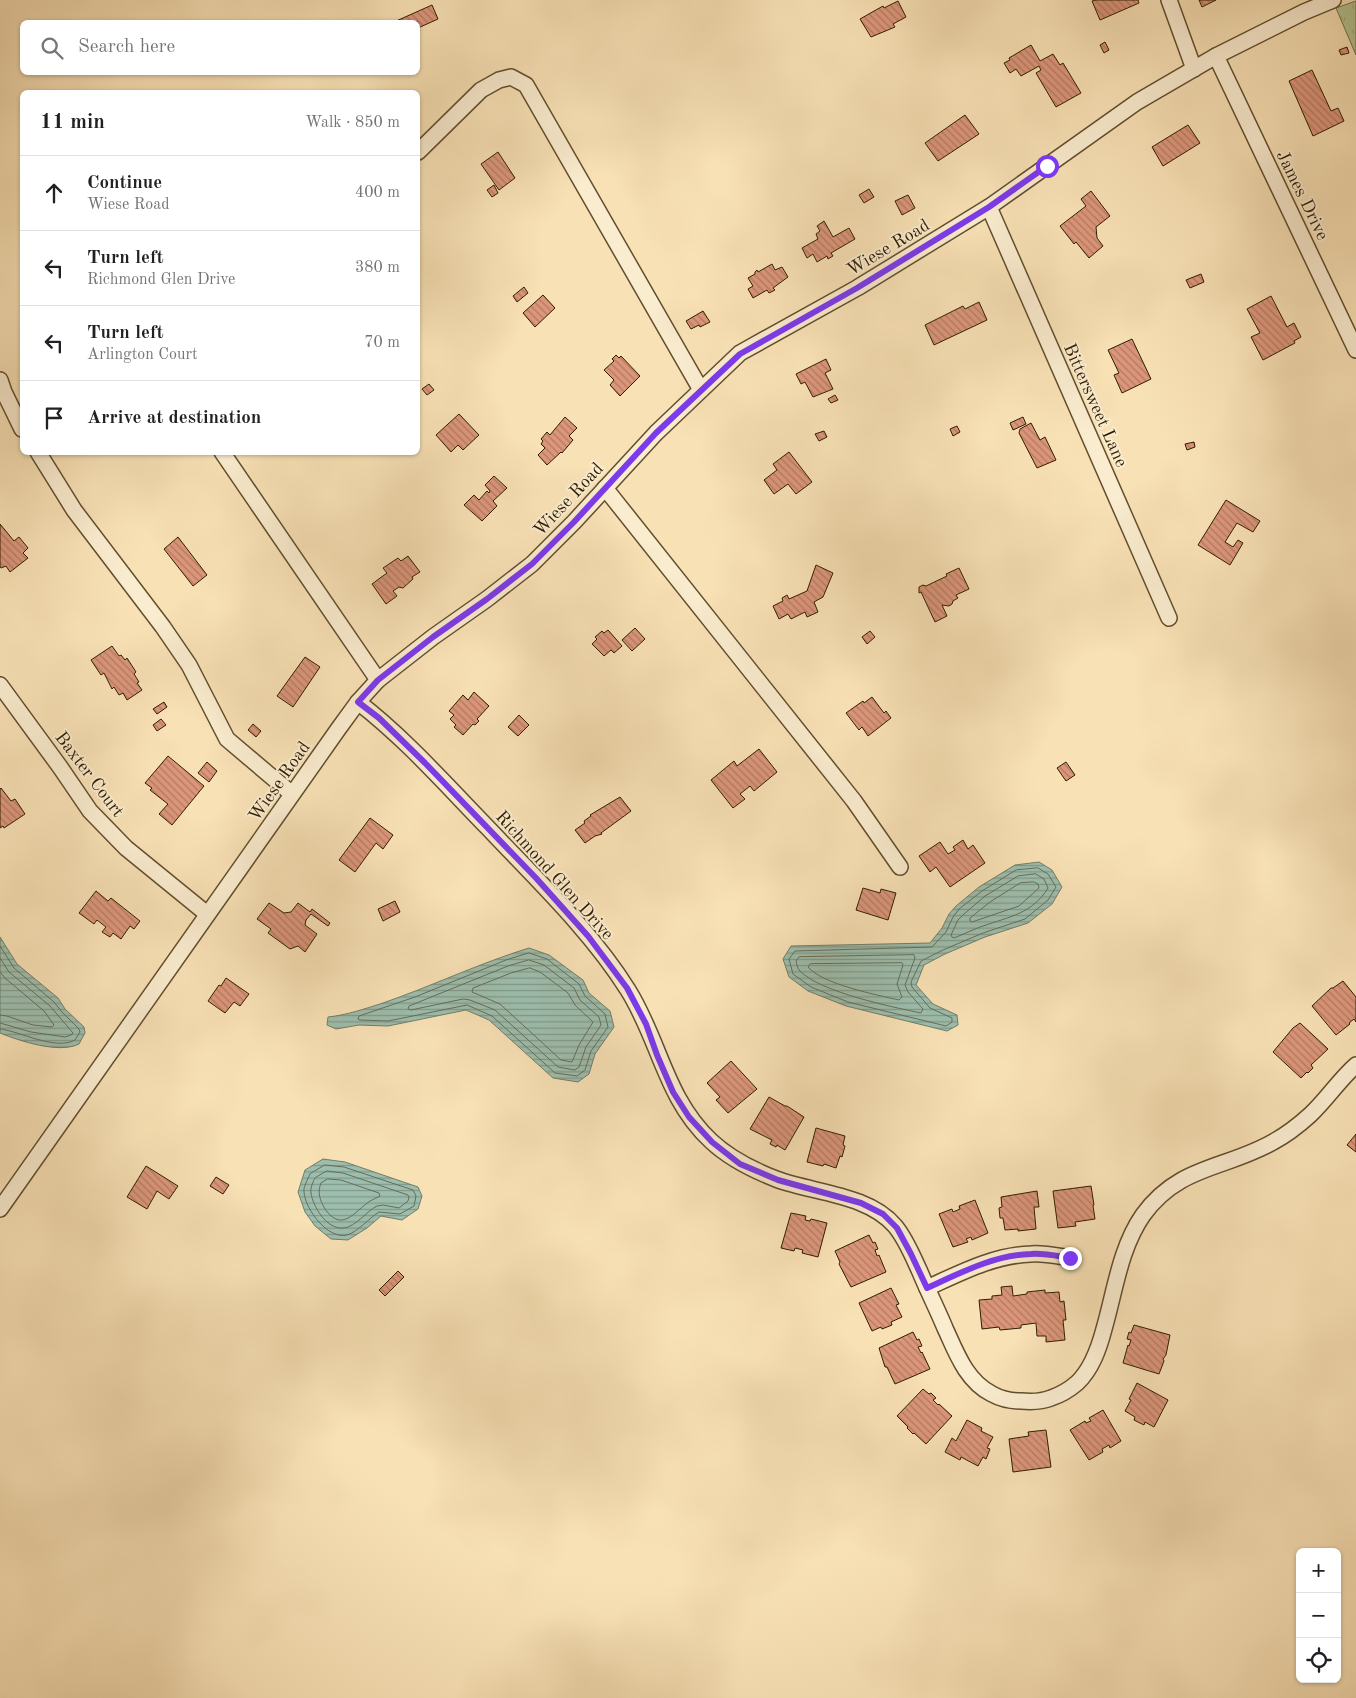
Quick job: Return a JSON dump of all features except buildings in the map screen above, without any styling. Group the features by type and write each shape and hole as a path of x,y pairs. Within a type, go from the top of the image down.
{"street":[{"path":"1169,0 1194,69"},
{"name":"Wiese Road","path":"0,1209 292,794 358,702 378,680 532,564 656,433 740,354 857,288 989,207 1138,102 1216,56 1304,12 1333,0"},
{"name":"James Drive","path":"1216,56 1356,350"},
{"path":"420,150 481,90 499,80 511,78 526,85 701,390"},
{"name":"Bittersweet Lane","path":"989,207 1169,618"},
{"path":"0,380 20,425"},
{"path":"40,455 74,510 163,627 184,658 227,739 292,794"},
{"path":"224,455 378,680"},
{"path":"605,488 854,802 900,867"},
{"name":"Baxter Court","path":"0,685 90,811 126,848 207,914"},
{"name":"Richmond Glen Drive","path":"358,702 379,718 425,763 536,878 588,936 627,988 639,1010 673,1092 689,1117 712,1142 740,1164 778,1180 861,1203 883,1214 897,1228 927,1288 958,1359 974,1380 992,1394 1011,1400 1035,1402 1061,1394 1077,1383 1091,1366 1099,1346 1122,1262 1133,1232 1145,1212 1164,1192 1186,1177 1272,1143 1292,1130 1312,1114 1344,1075 1356,1065"},
{"path":"927,1288 974,1267 1011,1256 1031,1254 1070,1258"}],"green space":[{"path":"1356,1 1356,55 1336,8"}],"water":[{"path":"1039,862 1052,870 1062,887 1052,904 1028,923 985,937 924,965 916,985 933,1004 957,1015 958,1025 947,1031 846,1006 808,991 789,977 783,959 791,946 930,943 956,906 979,887 1015,865"},
{"path":"0,937 17,964 58,998 65,1009 84,1027 85,1033 79,1044 71,1047 50,1047 18,1040 0,1033"},
{"path":"529,948 549,955 583,980 589,993 610,1011 614,1027 595,1054 589,1074 578,1082 553,1078 489,1020 466,1010 388,1026 359,1025 336,1029 327,1025 328,1017 383,1003"},
{"path":"323,1159 345,1162 418,1187 422,1196 418,1209 402,1220 381,1216 348,1240 331,1239 315,1226 305,1212 298,1192 305,1170"}],"route":[{"path":"1047,166 989,207 857,288 740,354 656,433 574,522 532,564 378,680 358,702 379,718 425,763 536,878 588,936 627,988 646,1024 673,1092 689,1117 712,1142 740,1164 778,1180 861,1203 883,1214 897,1228 927,1288 974,1267 1011,1256 1031,1254 1070,1258"}]}
